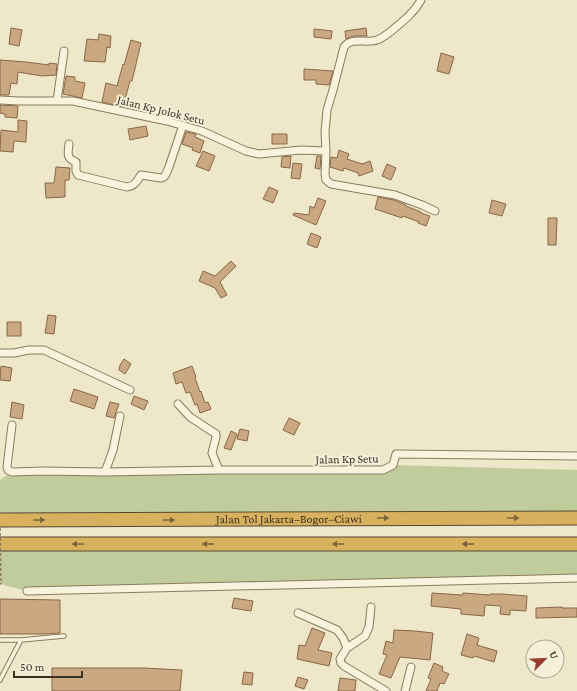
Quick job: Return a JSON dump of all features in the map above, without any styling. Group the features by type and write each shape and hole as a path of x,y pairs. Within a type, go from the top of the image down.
{"highway":[{"name":"Jalan Tol Jakarta–Bogor–Ciawi","path":"0,520 577,518"},
{"name":"Jalan Tol Jakarta–Bogor–Ciawi","path":"0,544 577,544"}],"street":[{"path":"421,0 410,15 378,40 370,42 351,41 344,47 334,90 326,110 325,174 326,180 331,184 395,195 435,211"},
{"path":"58,101 64,51"},
{"name":"Jalan Kp Jolok Setu","path":"0,100 73,101 183,125 202,131 252,153 265,154 301,150 326,151"},
{"path":"69,144 69,157 71,160 76,162 76,171 78,175 127,188 133,186 142,175 161,178 166,174 183,125"},
{"path":"0,353 44,350 130,390"},
{"path":"12,425 7,467 8,470 12,472 219,470 212,453 216,434 190,416 178,404"},
{"path":"105,472 113,450 120,416"},
{"name":"Jalan Kp Setu","path":"219,470 383,470 393,464 396,454 577,456"},
{"path":"27,591 577,578"},
{"path":"371,607 369,627 365,636 347,648 340,659 344,666 386,691"},
{"path":"298,613 337,630 343,638 347,648"},
{"path":"405,691 411,666"}],"lane":[{"path":"0,640 21,640 64,636"},
{"path":"0,680 21,640"}],"path":[{"path":"0,528 0,584"}],"green space":[{"path":"393,465 577,470 577,518 0,520 0,480 12,472 383,470"},
{"path":"577,544 577,578 27,591 0,584 0,545"}],"building":[{"path":"11,28 22,30 19,46 9,44"},
{"path":"366,28 367,36 354,36 346,39 345,31"},
{"path":"314,29 332,31 331,39 314,37"},
{"path":"99,34 111,36 110,48 107,47 105,62 84,61 87,39 98,40"},
{"path":"131,40 141,43 132,81 130,81 123,107 102,102 106,83 117,86"},
{"path":"441,53 454,57 449,74 437,71"},
{"path":"0,60 49,65 49,63 57,64 56,75 42,76 18,72 17,84 11,83 9,95 0,95"},
{"path":"304,69 333,71 329,85 316,84 316,80 304,80"},
{"path":"66,76 75,77 75,81 85,83 82,98 63,94"},
{"path":"0,105 18,106 17,118 5,117 5,114 0,113"},
{"path":"18,120 27,121 26,142 14,141 13,152 0,151 1,130 18,132"},
{"path":"146,126 148,136 130,140 128,129"},
{"path":"186,132 196,134 195,137 204,141 200,153 192,150 193,148 182,144"},
{"path":"272,134 287,134 287,144 272,144"},
{"path":"339,150 349,154 347,159 362,164 370,161 373,171 359,176 358,173 344,168 343,171 330,167 331,157 337,158"},
{"path":"203,151 215,156 209,171 196,166"},
{"path":"291,156 290,168 281,167 282,157"},
{"path":"317,156 321,156 320,169 315,168"},
{"path":"293,163 302,164 300,179 291,178"},
{"path":"387,164 396,168 391,180 382,176"},
{"path":"56,167 70,168 69,180 65,180 65,197 46,198 45,183 54,183"},
{"path":"269,187 278,191 273,203 263,199"},
{"path":"378,197 394,200 430,216 426,226 403,216 402,218 375,209"},
{"path":"318,198 326,201 316,225 293,215 294,213 309,215 310,206 314,208"},
{"path":"492,200 506,204 502,216 489,213"},
{"path":"548,218 557,218 556,245 548,245"},
{"path":"311,233 321,237 317,248 307,244"},
{"path":"231,261 236,266 220,282 227,295 221,298 215,288 199,281 203,271 215,276"},
{"path":"48,315 56,316 54,334 45,333"},
{"path":"7,322 21,322 21,336 7,336"},
{"path":"124,359 131,364 125,374 119,370"},
{"path":"1,366 12,368 10,381 0,380"},
{"path":"192,366 200,392 201,391 205,403 208,402 211,409 200,413 190,392 186,393 182,382 176,384 173,373"},
{"path":"74,389 98,397 94,409 70,401"},
{"path":"134,396 148,401 144,410 131,404"},
{"path":"12,402 24,405 22,419 10,417"},
{"path":"110,402 119,404 114,418 106,416"},
{"path":"289,418 300,423 294,435 283,430"},
{"path":"240,429 249,431 247,441 237,439"},
{"path":"231,431 237,434 231,450 224,448"},
{"path":"432,593 462,595 463,593 490,595 502,594 527,596 526,611 510,610 510,615 500,614 501,606 485,605 484,616 461,614 461,609 431,606"},
{"path":"234,598 253,601 251,611 232,608"},
{"path":"0,599 60,600 60,633 0,634"},
{"path":"536,608 577,608 577,617 536,618"},
{"path":"312,628 325,633 318,650 332,653 329,666 297,659 299,645 305,646"},
{"path":"394,630 433,633 430,660 400,657 391,678 379,674 387,655 383,654 386,641 393,643"},
{"path":"467,634 479,638 477,645 497,651 494,662 474,656 473,658 461,655"},
{"path":"434,663 443,667 442,671 449,674 444,684 440,683 437,691 426,691 431,679 428,678"},
{"path":"52,668 144,668 182,670 180,691 52,691"},
{"path":"244,672 253,673 252,685 242,684"},
{"path":"298,677 308,680 304,689 295,686"},
{"path":"340,678 356,680 355,691 338,691"}]}
